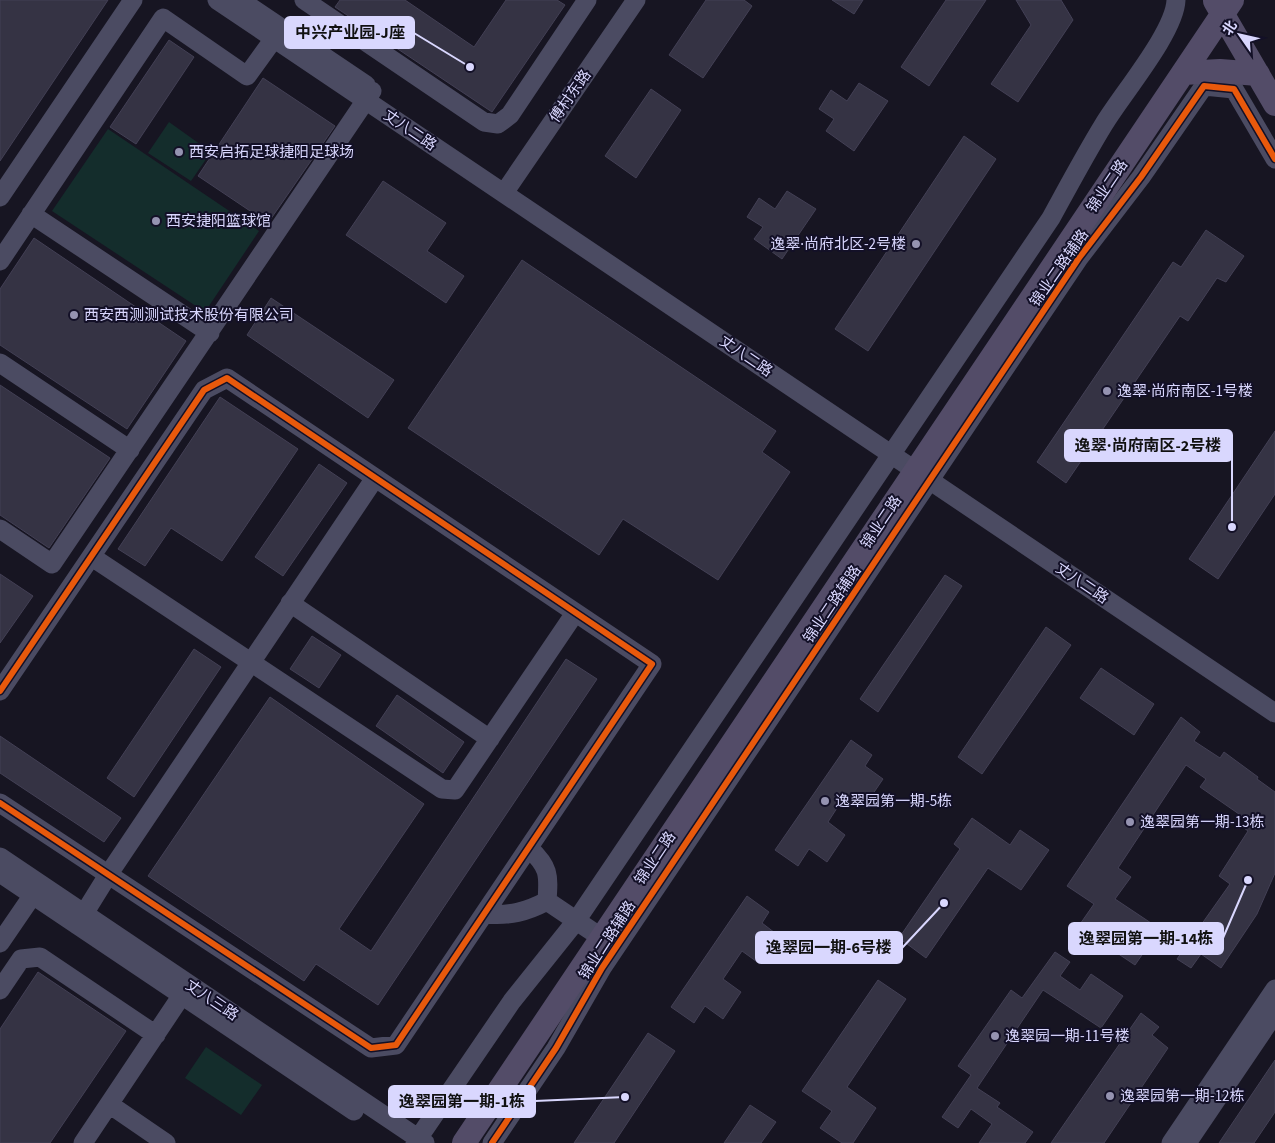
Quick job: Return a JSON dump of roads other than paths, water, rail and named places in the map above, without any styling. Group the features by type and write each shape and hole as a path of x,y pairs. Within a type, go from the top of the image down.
{"main road":[{"path":"1222,2 1266,73 1275,104"},
{"name":"锦业二路","path":"447,1143 589,929 1183,73 1222,2"},
{"name":"锦业二路","path":"914,461 1222,2"},
{"path":"1183,73 1220,71 1266,73"},
{"name":"锦业二路","path":"464,1143 589,929"}],"street":[{"path":"0,197 133,0"},
{"name":"丈八二路","path":"217,0 278,33 914,461 1275,698"},
{"name":"丈八二路","path":"240,0 278,33"},
{"path":"304,0 484,122 498,124 510,114 587,0"},
{"name":"傅村东路","path":"507,188 636,0"},
{"name":"锦业二路辅路","path":"492,1143 556,1048 914,461 1104,124 1167,30 1176,10 1176,0"},
{"path":"0,261 163,18 247,76 278,33"},
{"name":"锦业二路辅路","path":"914,461 1079,258 1141,177 1204,86 1234,89 1275,159"},
{"path":"0,529 52,564 369,95"},
{"path":"30,214 210,332"},
{"path":"0,363 130,450"},
{"path":"0,691 204,390 227,378 652,664 396,1046 371,1048 0,803"},
{"name":"丈八二路","path":"914,461 1275,713"},
{"path":"81,920 108,875 375,478"},
{"path":"92,557 442,789 455,790 575,612"},
{"path":"290,603 490,739"},
{"path":"529,848 539,858 549,876 547,901"},
{"name":"丈八三路","path":"0,857 36,890 415,1142"},
{"name":"丈八三路","path":"0,874 36,890"},
{"path":"0,943 36,890"},
{"path":"415,1142 512,1001 589,929 547,901"},
{"path":"486,914 504,915 526,912 547,901"},
{"path":"0,990 21,959 40,957 156,1034"},
{"path":"83,1143 186,990"},
{"path":"1171,1143 1275,990"},
{"path":"1187,1143 1275,1013"},
{"path":"109,1104 166,1143"}],"place":[{"name":"中兴产业园-J座","path":"470,67"},
{"name":"西安启拓足球捷阳足球场","path":"179,152"},
{"name":"西安捷阳篮球馆","path":"156,221"},
{"name":"逸翠·尚府北区-2号楼","path":"916,244"},
{"name":"西安西测测试技术股份有限公司","path":"74,315"},
{"name":"逸翠·尚府南区-1号楼","path":"1107,391"},
{"name":"逸翠·尚府南区-2号楼","path":"1232,527"},
{"name":"逸翠园第一期-5栋","path":"825,801"},
{"name":"逸翠园第一期-13栋","path":"1130,822"},
{"name":"逸翠园第一期-14栋","path":"1248,880"},
{"name":"逸翠园一期-6号楼","path":"944,903"},
{"name":"逸翠园一期-11号楼","path":"995,1036"},
{"name":"逸翠园第一期-12栋","path":"1110,1096"},
{"name":"逸翠园第一期-1栋","path":"625,1097"}]}
